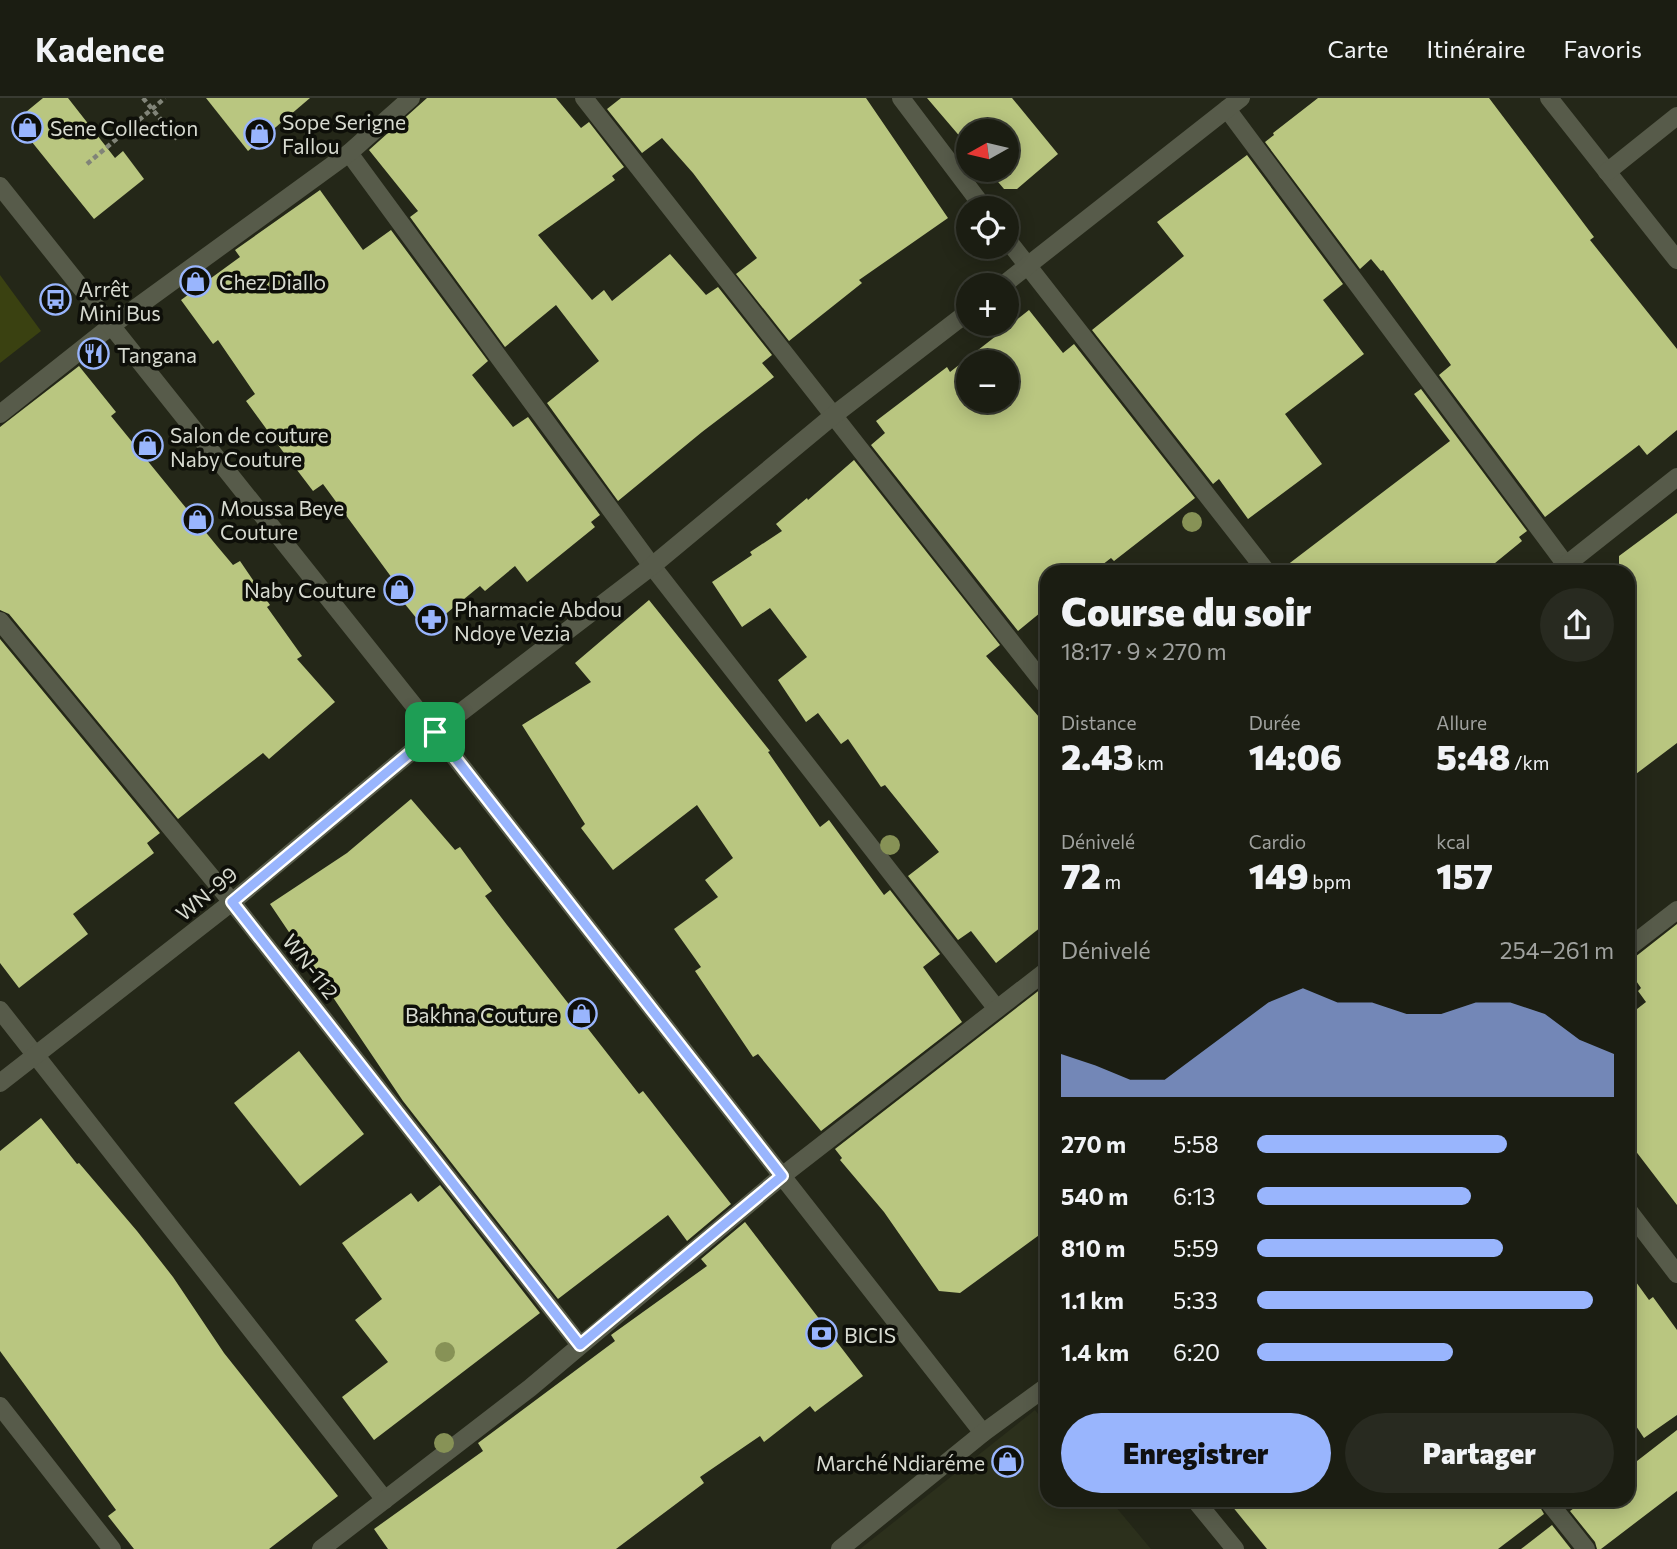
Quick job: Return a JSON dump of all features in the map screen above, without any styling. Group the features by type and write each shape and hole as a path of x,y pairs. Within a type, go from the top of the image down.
{"street":[{"path":"0,414 111,326 349,153 411,98"},
{"path":"584,98 1040,678"},
{"path":"901,98 975,196"},
{"path":"1019,273 1241,98"},
{"path":"1549,98 1677,260"},
{"path":"1227,109 1559,565"},
{"path":"1607,172 1677,116"},
{"path":"349,153 652,566 997,1009"},
{"path":"0,186 435,732 983,1433"},
{"path":"1019,255 1263,565"},
{"name":"WN-99","path":"0,1083 232,902 435,732 652,566 834,415 956,321"},
{"path":"1565,565 1677,477"},
{"name":"WN-112","path":"0,621 232,902 580,1345"},
{"path":"1635,943 1677,910"},
{"path":"321,1549 530,1388 782,1176 1040,976"},
{"path":"0,1010 384,1500"},
{"path":"1635,1219 1677,1274"},
{"path":"840,1549 983,1433 1040,1391"},
{"path":"0,1406 112,1549"},
{"path":"1201,1507 1235,1549"},
{"path":"1553,1507 1586,1549"}],"path":[{"path":"143,98 177,139"},
{"path":"87,164 166,98"}],"shaded area":[{"name":"Marché Ndiaréme","path":"1035,1410 1040,1416 1040,1507 1116,1507 1151,1549 860,1549"}],"green space":[{"path":"0,275 41,331 0,363"}],"building":[{"path":"43,98 68,98 115,158 123,151 144,179 94,219 15,121"},
{"path":"206,98 310,98 248,151"},
{"path":"427,98 556,98 581,128 589,122 624,167 612,176 615,180 538,235 592,300 604,290 612,301 670,254 706,295 718,287 772,355 762,363 774,377 618,501 547,403 599,361 556,305 505,347 410,217 418,211 369,150"},
{"path":"621,98 866,98 948,218 859,280 862,283 789,341 736,274 757,258 693,173 662,138 642,153 607,109"},
{"path":"927,98 1012,98 1058,154 1017,189 1004,189 998,182 1019,182 1019,119 956,119 956,132"},
{"path":"1318,98 1489,98 1594,237 1590,240 1677,349 1677,430 1647,455 1639,445 1545,517 1439,375 1451,365 1383,270 1371,259 1360,269 1265,142"},
{"path":"1247,155 1343,284 1323,300 1364,354 1285,414 1322,464 1248,519 1219,479 1213,484 1092,330 1184,256 1157,222"},
{"path":"320,190 363,250 391,230 488,361 472,375 513,427 528,417 600,515 591,522 595,527 527,582 515,566 485,591 480,586 426,630 387,582 392,578 323,484 313,491 281,449 246,401 255,394 218,340 213,344 181,300 240,257 235,250"},
{"path":"1029,310 1063,353 1074,344 1195,498 1114,561 1111,558 1102,565 1040,565 1040,613 1018,631 871,445 885,433 876,421 947,367 950,372 956,367 956,413 1019,413 1019,350 978,350 996,336 1019,336 1019,318"},
{"path":"79,366 116,412 111,416 217,546 233,565 240,561 270,605 267,607 302,656 297,659 335,702 269,759 263,753 178,819 9,614 0,610 0,427"},
{"path":"1421,389 1527,531 1519,537 1522,541 1493,565 1287,565 1450,441 1414,394"},
{"path":"854,460 1000,645 986,656 1040,718 1040,928 996,963 971,931 958,940 908,876 939,852 885,785 881,787 848,739 841,744 818,713 806,722 778,680 807,657 770,608 742,627 712,582 782,531 776,524 807,498 808,500"},
{"path":"1677,513 1677,743 1635,775 1635,565 1619,565 1619,556"},
{"path":"649,600 770,751 768,752 820,827 829,820 884,895 890,890 940,954 923,967 962,1022 821,1131 758,1054 753,1057 695,971 701,967 674,929 718,897 705,880 733,858 697,805 613,870 581,828 585,824 522,725 591,682 575,663"},
{"path":"0,639 160,833 147,843 154,853 73,914 88,934 19,988 0,963"},
{"path":"411,799 455,850 460,847 492,891 485,896 507,925 639,1094 643,1091 731,1204 687,1241 668,1215 558,1299 403,1101 270,904 347,853"},
{"path":"1677,924 1677,1205 1635,1150 1635,1011 1646,1002 1638,991 1641,988 1635,979 1635,957"},
{"path":"1040,990 1040,1234 960,1293 939,1291 884,1212 840,1160 842,1158 835,1149"},
{"path":"299,1051 364,1134 300,1186 234,1103"},
{"path":"41,1118 77,1164 79,1163 137,1231 173,1277 224,1353 338,1496 269,1549 134,1549 108,1516 116,1510 0,1351 0,1151"},
{"path":"440,1185 540,1313 374,1440 342,1397 388,1362 355,1320 382,1299 342,1243 411,1193 418,1202"},
{"path":"745,1222 863,1376 815,1412 810,1406 764,1442 760,1436 700,1477 704,1483 616,1549 388,1549 374,1529 483,1451 478,1443 615,1341 611,1335 707,1266 701,1259"},
{"path":"1635,1281 1649,1300 1653,1297 1677,1330 1677,1415 1644,1438 1635,1424"},
{"path":"1677,1430 1677,1491 1601,1549 1597,1549 1595,1542 1570,1511 1575,1507 1635,1507 1635,1463"},
{"path":"1233,1507 1540,1507 1544,1514 1498,1549 1267,1549"},
{"path":"1552,1525 1571,1549 1521,1549"}],"place":[{"name":"Sene Collection","path":"27,127"},
{"name":"Sope Serigne Fallou","path":"259,133"},
{"name":"Chez Diallo","path":"196,281"},
{"name":"Arrêt Mini Bus","path":"56,300"},
{"name":"Tangana","path":"94,354"},
{"name":"Salon de couture Naby Couture","path":"147,446"},
{"name":"Moussa Beye Couture","path":"197,519"},
{"name":"Naby Couture","path":"399,589"},
{"name":"Pharmacie Abdou Ndoye Vezia","path":"431,620"},
{"name":"Bakhna Couture","path":"581,1014"},
{"name":"BICIS","path":"821,1334"},
{"name":"Marché Ndiaréme","path":"1008,1462"}],"route":[{"path":"435,732 782,1176 580,1345 232,902 435,732"}]}
